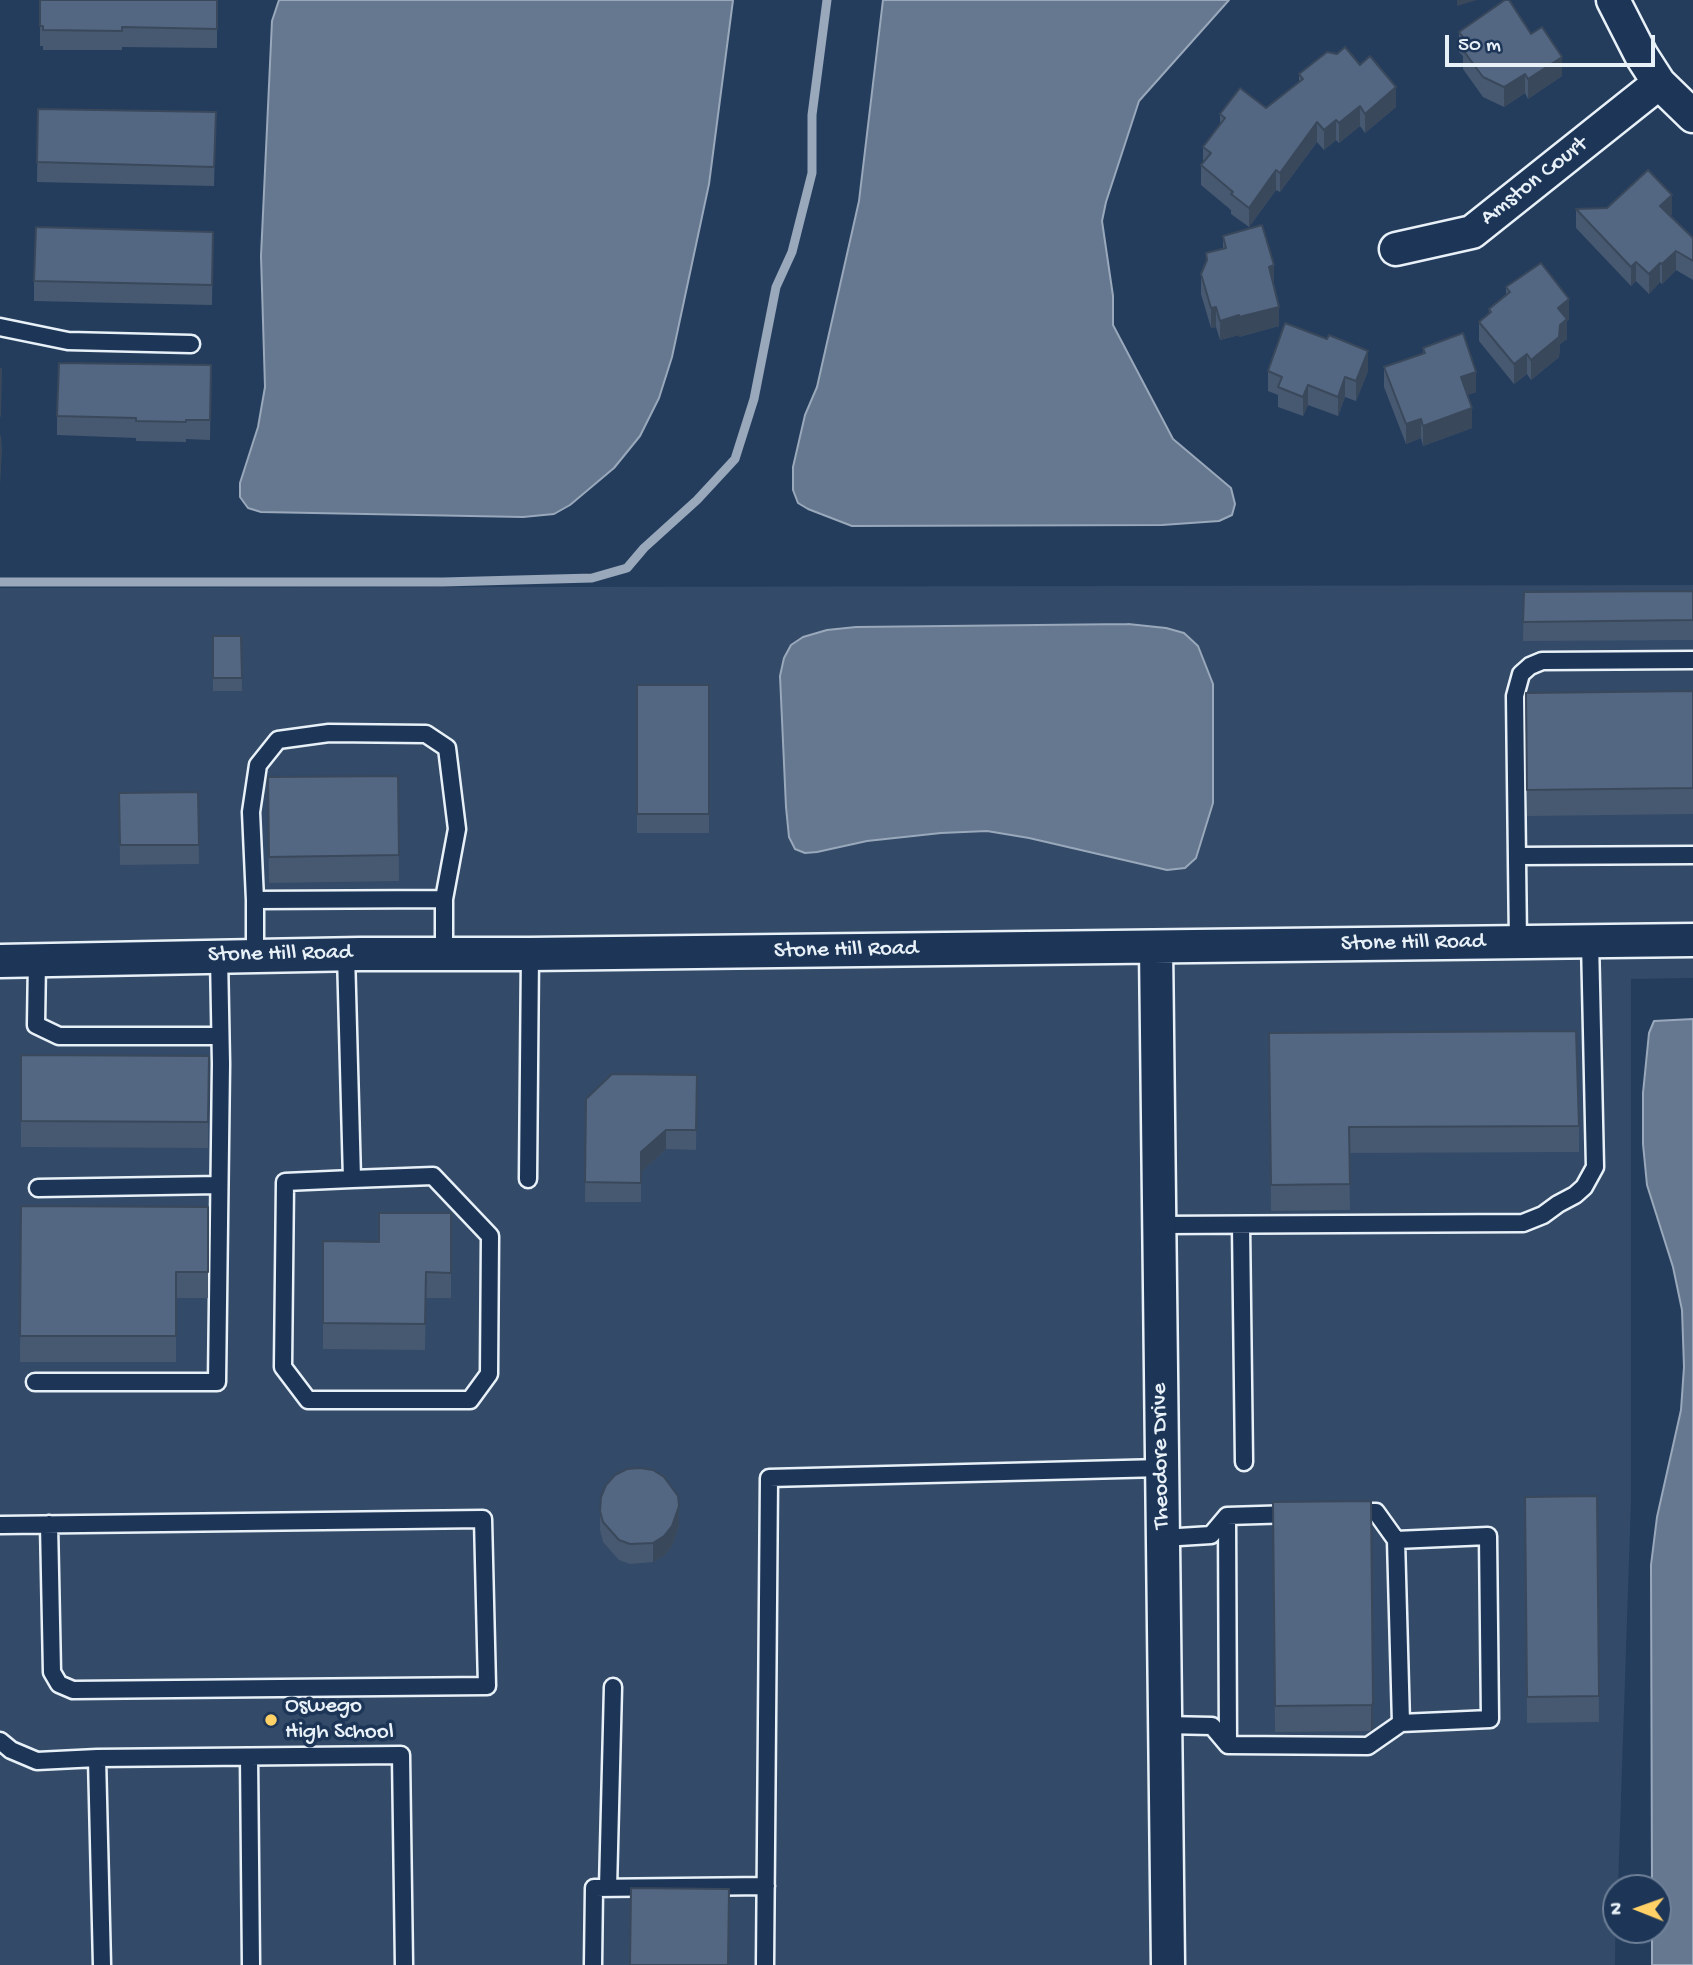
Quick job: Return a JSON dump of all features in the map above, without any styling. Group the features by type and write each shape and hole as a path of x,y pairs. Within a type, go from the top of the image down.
{"street":[{"path":"1612,0 1659,83 1693,116"},
{"name":"Amston Court","path":"1396,249 1472,232 1659,83"},
{"name":"Stone Hill Road","path":"0,961 346,954 1693,940"},
{"name":"Theodore Drive","path":"1156,947 1168,1965"}],"lane":[{"path":"0,327 68,341 191,344"},
{"path":"1518,942 1515,696 1521,674 1542,661 1693,660"},
{"path":"255,956 251,812 257,765 278,740 328,733 426,734 447,748 457,829 444,900 444,955"},
{"path":"1518,856 1693,855"},
{"path":"255,900 444,900"},
{"path":"1160,1226 1523,1223 1543,1215 1575,1195 1584,1187 1595,1167 1590,941"},
{"path":"346,954 352,1179"},
{"path":"528,1179 530,954"},
{"path":"35,1381 217,1382 219,956"},
{"path":"37,960 36,1025 59,1036 220,1035"},
{"path":"433,1176 490,1236 489,1374 470,1400 308,1400 283,1367 285,1182 352,1179 433,1176"},
{"path":"38,1188 219,1185"},
{"path":"1241,1226 1244,1462"},
{"path":"765,1965 769,1478 1162,1468"},
{"path":"1335,1513 1376,1512 1396,1540 1401,1723"},
{"path":"1163,1538 1211,1535 1227,1516 1308,1514"},
{"path":"1227,1516 1228,1745"},
{"path":"0,1525 49,1524 483,1519 487,1686 73,1690 60,1684 52,1672 49,1524"},
{"path":"1165,1725 1212,1726 1228,1745 1368,1746 1401,1723 1490,1719 1488,1536 1396,1540"},
{"path":"608,1888 613,1687"},
{"path":"0,1741 37,1761 401,1755 404,1965"},
{"path":"249,1757 251,1965"},
{"path":"97,1758 102,1965"},
{"path":"593,1965 594,1888 766,1885"}],"shaded area":[{"path":"279,0 733,0 709,184 672,357 659,398 640,436 614,468 570,505 554,514 523,517 261,512 248,508 240,497 240,483 258,427 265,387 261,256 272,21"},
{"path":"883,0 1229,0 1139,101 1102,221 1113,296 1113,325 1173,439 1231,488 1235,504 1232,515 1219,521 1162,525 852,526 798,503 793,490 793,467 805,415 817,387 859,201"},
{"path":"1693,585 1693,978 1631,979 1631,1500 1618,1874 1602,1874 1602,1944 1615,1944 1615,1965 0,1965 0,588"},
{"path":"1128,624 1184,633 1198,646 1213,684 1213,803 1196,858 1185,868 1167,870 987,831 867,841 817,852 805,853 795,849 789,837 786,807 780,676 784,658 791,645 803,637 827,630 856,627"},
{"path":"1693,1019 1693,1965 1652,1965 1652,1944 1672,1944 1672,1874 1652,1874 1651,1565 1657,1517 1681,1410 1684,1367 1682,1310 1673,1267 1647,1185 1643,1144 1643,1093 1649,1033 1654,1021"}],"building":[{"path":"40,0 217,0 217,29 122,27 122,31 43,30 43,26 40,26"},
{"path":"1505,0 1509,0 1531,34 1542,27 1562,57 1528,79 1525,74 1504,87 1483,77 1463,50 1469,45 1459,32"},
{"path":"1345,47 1360,65 1370,56 1396,87 1365,114 1360,106 1339,123 1336,120 1324,130 1317,122 1280,173 1276,170 1249,208 1201,165 1211,153 1203,147 1225,118 1220,114 1240,88 1266,108 1303,79 1299,74 1327,52 1337,54"},
{"path":"38,109 216,112 214,167 37,162"},
{"path":"1648,170 1672,195 1660,206 1693,238 1693,261 1676,251 1649,274 1636,262 1631,267 1576,209 1607,208"},
{"path":"1262,225 1274,265 1269,267 1279,307 1220,321 1216,307 1211,308 1201,274 1207,260 1206,253 1226,248 1223,236"},
{"path":"36,227 213,232 212,285 34,281"},
{"path":"1541,263 1569,299 1558,308 1567,319 1560,325 1559,337 1531,360 1527,354 1514,364 1479,322 1491,312 1489,309 1510,292 1506,287"},
{"path":"1285,323 1327,339 1329,335 1368,351 1356,381 1345,377 1338,397 1308,385 1303,397 1278,387 1282,377 1268,371"},
{"path":"1463,333 1476,372 1461,377 1472,408 1423,426 1421,419 1406,424 1384,367 1425,353 1423,348"},
{"path":"59,363 211,365 210,420 136,421 136,418 57,416"},
{"path":"1693,591 1693,620 1523,622 1524,592"},
{"path":"213,636 241,636 242,678 213,678"},
{"path":"637,685 709,685 709,814 637,814"},
{"path":"1693,691 1693,788 1527,790 1526,693"},
{"path":"398,776 399,855 269,857 268,777"},
{"path":"198,792 199,845 120,845 119,793"},
{"path":"1576,1031 1579,1126 1349,1127 1350,1184 1271,1185 1269,1033"},
{"path":"21,1055 209,1056 208,1122 21,1121"},
{"path":"612,1074 697,1075 696,1130 666,1130 641,1152 641,1183 585,1182 586,1099"},
{"path":"21,1206 208,1207 208,1272 176,1272 176,1336 20,1336"},
{"path":"379,1213 451,1213 451,1273 426,1272 425,1324 323,1323 323,1241 379,1242"},
{"path":"627,1469 653,1470 664,1477 678,1496 679,1506 672,1526 664,1536 653,1543 630,1544 619,1540 603,1522 600,1511 601,1497 606,1485 615,1475"},
{"path":"1597,1496 1599,1696 1527,1697 1525,1497"},
{"path":"1371,1501 1373,1704 1275,1706 1273,1502"},
{"path":"631,1888 729,1889 728,1965 630,1965"}],"waterway":[{"path":"0,582 443,582 592,578 627,568 735,459 754,399 776,287 792,252 812,173 812,115 827,0"}],"place":[{"name":"Oswego High School","path":"271,1720"}]}
